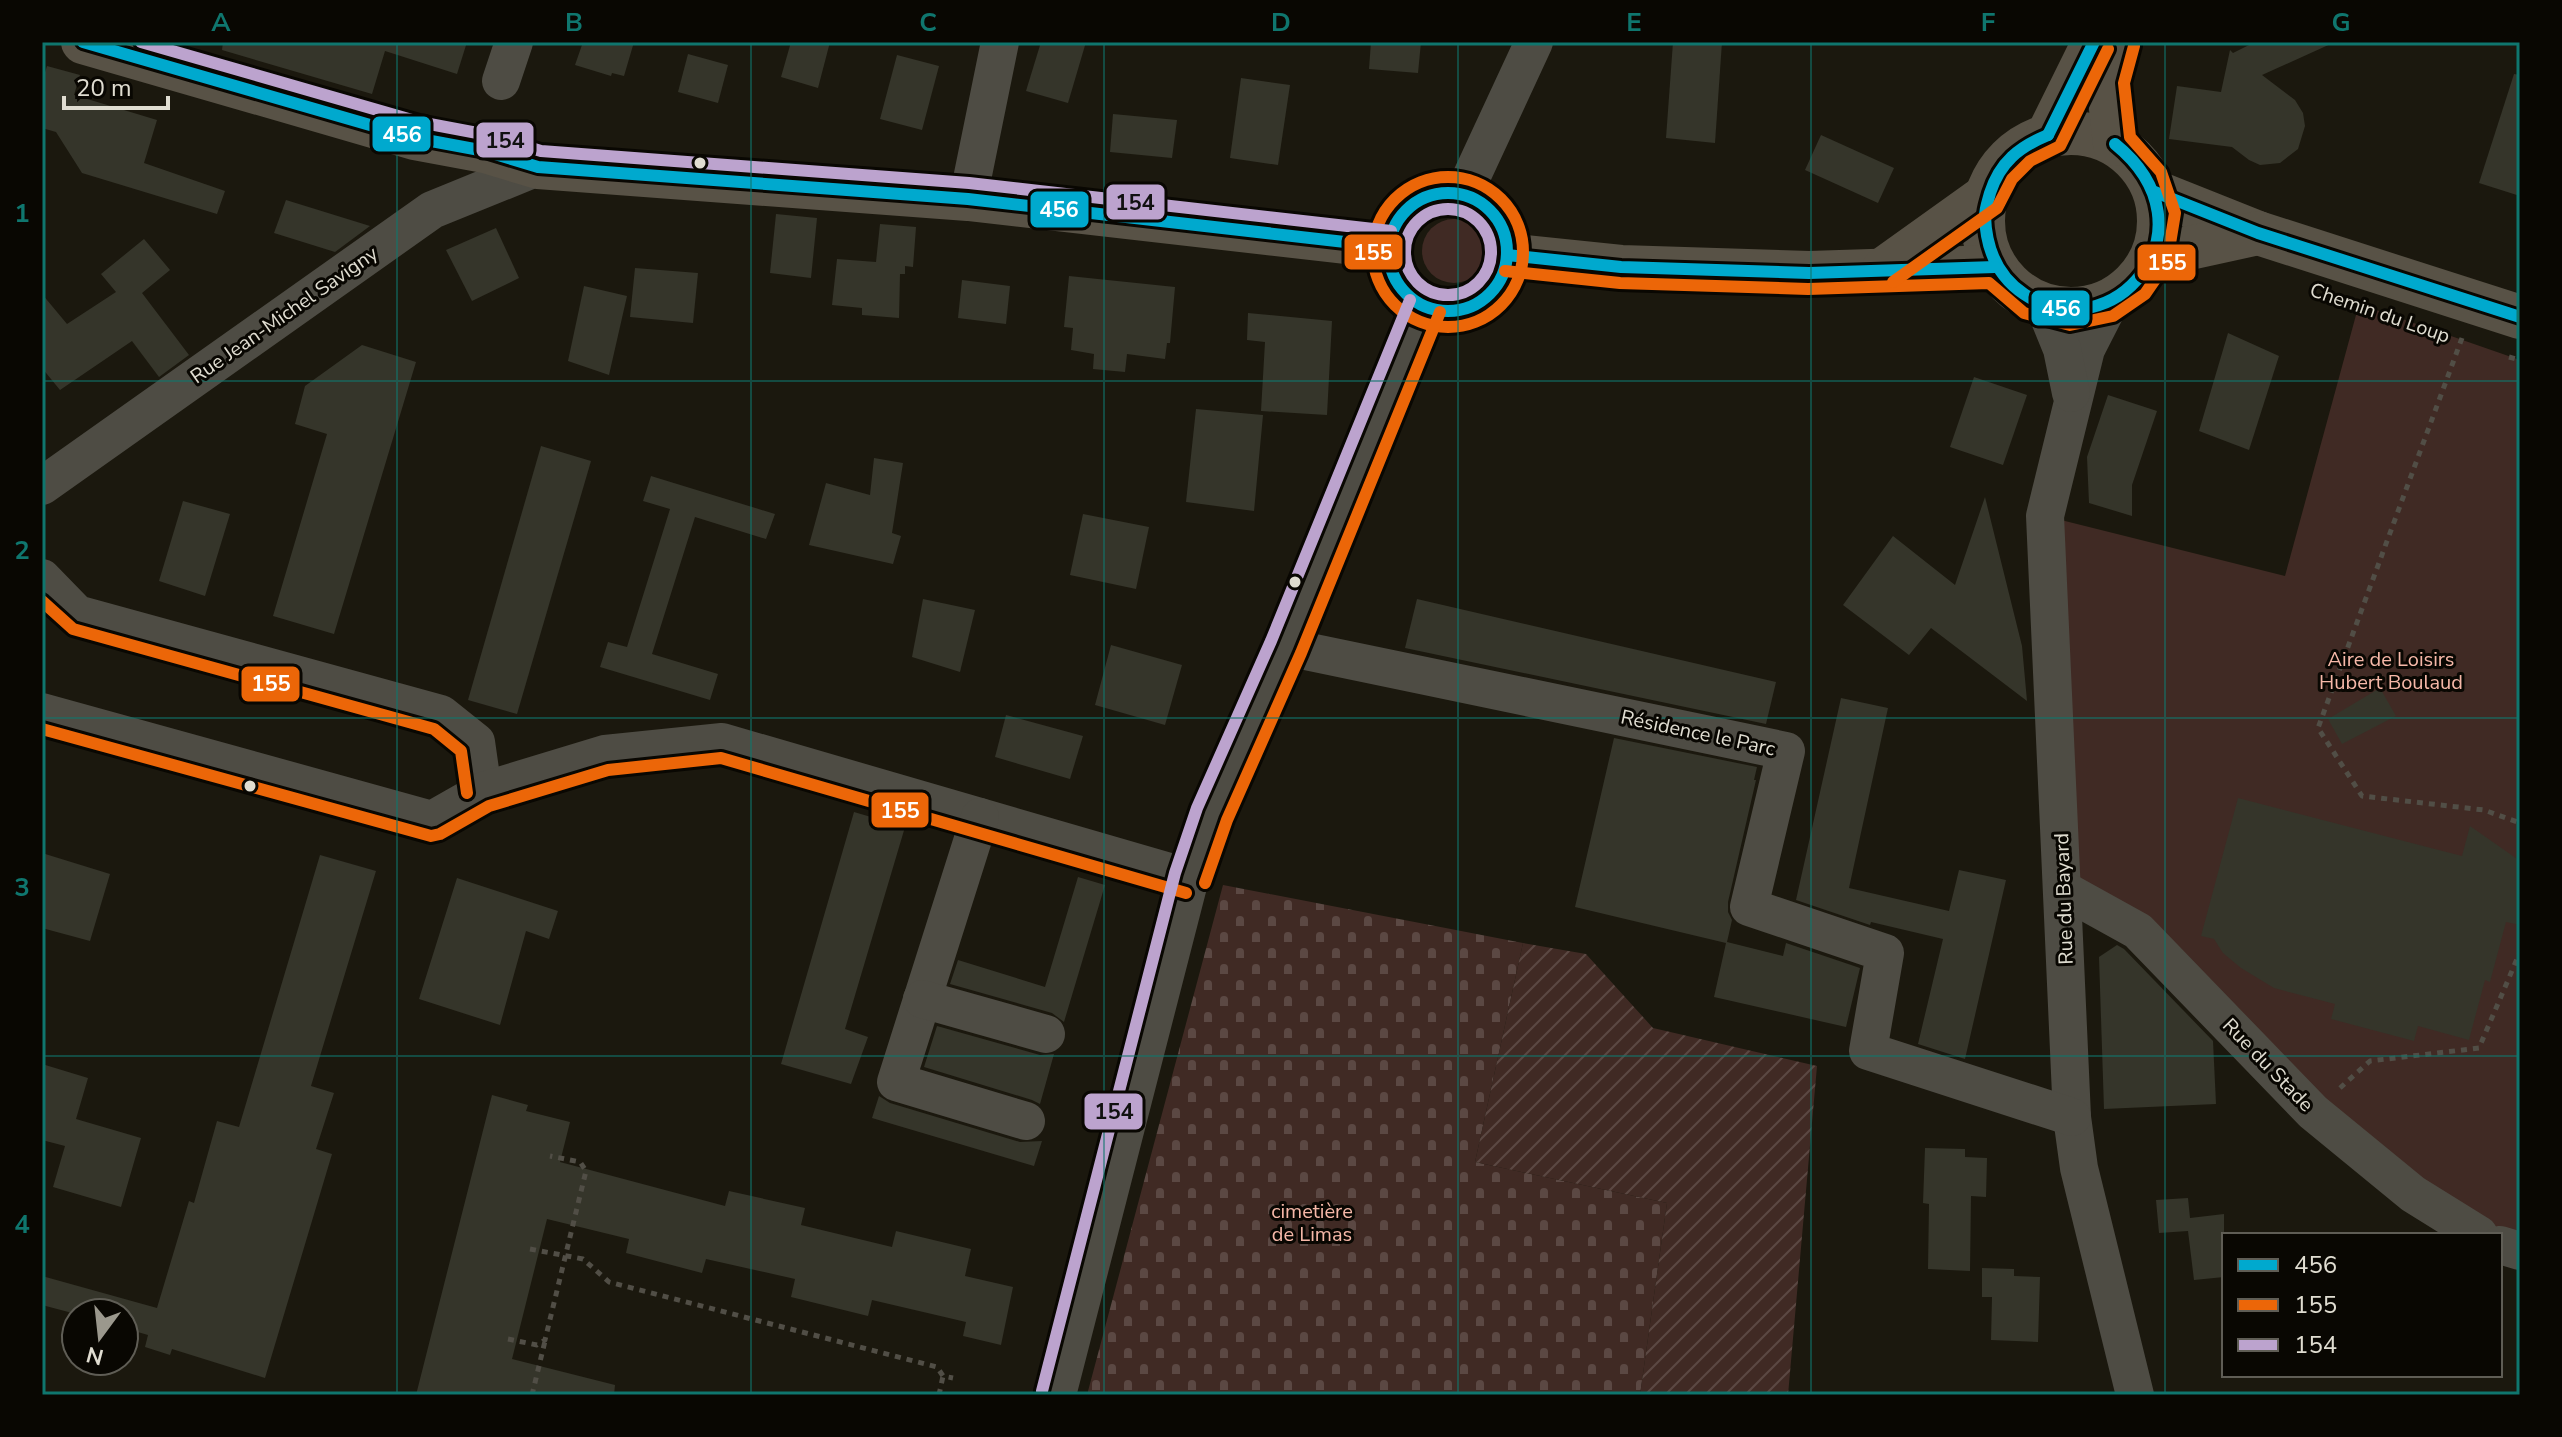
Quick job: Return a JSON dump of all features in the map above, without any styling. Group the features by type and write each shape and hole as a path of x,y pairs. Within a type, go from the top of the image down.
{"main road":[{"path":"83,42 415,138 485,151 538,167 968,199 1389,247"},
{"path":"2048,135 2094,42"},
{"path":"2115,144 2108,82 2119,42"},
{"path":"2070,132 2093,135 2115,144 2146,173 2160,214 2159,236 2153,256 2142,275 2111,300 2078,308 2044,305 2025,296 2008,283 1995,267 1986,244 1982,220 1986,196 1999,169 2021,148 2048,135 2070,132"},
{"path":"1446,192 1463,195 1482,203 1496,217 1505,235 1507,255 1503,273 1494,289 1480,302 1462,309 1443,311 1409,297 1397,282 1390,265 1389,247 1392,230 1401,215 1414,203 1429,195 1446,192"},
{"name":"Chemin du Loup","path":"2155,192 2258,233 2459,326 2513,336"},
{"path":"1884,269 1986,196"},
{"path":"2153,256 2258,233"},
{"path":"1507,255 1621,267 1809,273 1995,267"}],"street":[{"path":"501,81 514,42"},
{"path":"968,199 1000,42"},
{"path":"1463,195 1534,42"},
{"name":"Rue Jean-Michel Savigny","path":"42,486 432,210 538,167"},
{"name":"Rue du Bayard","path":"2111,300 2086,349 2045,516 2072,1117 2079,1168 2135,1395"},
{"name":"Rue du Bayard","path":"2044,305 2062,349 2072,400"},
{"path":"1057,1395 1190,878 1212,814 1286,647 1425,306"},
{"path":"42,578 59,612 441,714 476,742 483,791"},
{"name":"Résidence le Parc","path":"1286,647 1786,751 1749,907 1885,953 1868,1051 2072,1117"},
{"path":"42,712 432,820 483,791 605,754 722,742 1190,878"},
{"path":"980,817 896,1082 1026,1121"},
{"name":"Rue du Stade","path":"2064,890 2138,931 2313,1112 2413,1194 2476,1233"},
{"path":"922,999 1046,1034"}],"path":[{"name":"Chemin du Loup","path":"2459,326 2476,346"},
{"path":"2459,326 2318,728 2362,796 2484,810 2520,823"},
{"path":"2513,336 2520,360"},
{"path":"2313,1112 2370,1061 2479,1048 2520,953"},
{"path":"532,1395 586,1171 580,1162 550,1156"},
{"path":"530,1249 583,1259 609,1282 937,1367 943,1376 953,1378"},
{"path":"508,1339 537,1345 545,1340"},
{"path":"939,1395 943,1376"}],"green space":[{"path":"1454,219 1466,221 1477,228 1484,239 1484,263 1477,274 1466,281 1454,283 1442,281 1431,274 1424,263 1422,251 1424,239 1431,228 1442,221"},
{"name":"Aire de Loisirs Hubert Boulaud","path":"2359,304 2520,360 2520,1251 2502,1244 2502,1233 2477,1233 2064,890 2045,516 2285,576"},
{"name":"cimetière de Limas","path":"1223,885 1523,943 1475,1162 1667,1203 1640,1395 1087,1395"},
{"path":"1523,943 1586,954 1653,1028 1817,1066 1788,1395 1640,1395 1667,1203 1475,1162"}],"building":[{"path":"223,42 467,42 457,74 385,51 372,94 222,50"},
{"path":"583,42 634,42 624,76 612,73 611,76 575,65"},
{"path":"791,42 830,42 818,88 781,77"},
{"path":"1041,42 1086,42 1068,103 1026,91"},
{"path":"1371,42 1421,42 1418,73 1369,69"},
{"path":"1673,42 1722,42 1715,143 1666,138"},
{"path":"2255,42 2335,42 2262,75 2295,100 2303,113 2305,126 2298,149 2280,163 2260,165 2232,147 2169,139 2177,86 2221,92 2230,50 2233,53"},
{"path":"688,54 728,65 718,103 678,92"},
{"path":"897,55 939,66 922,130 880,119"},
{"path":"47,66 80,75 74,95 157,120 144,163 225,191 217,214 82,173 56,132 42,128 42,82"},
{"path":"2514,74 2520,75 2520,196 2479,183"},
{"path":"1241,78 1290,85 1278,165 1230,158"},
{"path":"1113,114 1177,120 1172,158 1110,152"},
{"path":"1821,135 1894,168 1878,203 1805,170"},
{"path":"286,200 370,226 335,252 274,233"},
{"path":"776,214 817,218 811,278 770,273"},
{"path":"880,224 916,227 913,267 905,266 905,274 900,274 899,318 862,315 862,308 832,305 837,259 876,262"},
{"path":"496,228 519,278 472,301 446,250"},
{"path":"144,239 170,270 142,293 189,355 159,377 132,341 60,390 42,368 42,294 67,324 116,292 101,274"},
{"path":"635,268 698,273 693,323 630,317"},
{"path":"1069,276 1175,287 1170,343 1167,343 1165,359 1127,354 1125,372 1093,369 1094,354 1071,350 1073,328 1064,327"},
{"path":"962,280 1010,286 1006,324 958,318"},
{"path":"584,286 627,296 609,375 568,361"},
{"path":"1248,313 1332,321 1327,415 1261,411 1265,342 1247,340"},
{"path":"2228,333 2279,356 2249,450 2199,431"},
{"path":"362,345 416,362 334,634 273,616 327,434 295,424 305,386"},
{"path":"1974,377 2027,395 2003,465 1950,447"},
{"path":"2108,395 2157,411 2132,485 2132,516 2089,503 2087,457"},
{"path":"1196,409 1263,415 1254,511 1186,502"},
{"path":"541,446 591,461 517,714 468,700"},
{"path":"874,458 903,463 892,533 901,536 893,564 809,545 826,483 870,495"},
{"path":"651,476 775,514 766,539 695,517 652,654 718,674 710,700 600,667 608,642 627,647 670,509 643,501"},
{"path":"1985,497 2022,646 2027,701 1931,628 1909,655 1843,605 1893,536 1955,585"},
{"path":"183,501 230,514 205,596 159,581"},
{"path":"1083,514 1149,527 1136,589 1070,575"},
{"path":"923,599 975,610 960,672 912,657"},
{"path":"1417,599 1776,682 1766,724 1405,648"},
{"path":"1111,645 1182,665 1165,725 1095,705"},
{"path":"2380,688 2396,716 2342,744 2328,719"},
{"path":"1841,698 1888,708 1849,888 1949,911 1959,870 2006,880 1965,1059 1918,1044 1943,939 1871,922 1870,925 1796,900"},
{"path":"1006,715 1083,736 1070,779 995,757"},
{"path":"1614,738 1757,767 1728,902 1732,920 1727,942 1783,956 1786,943 1860,968 1846,1027 1714,997 1726,943 1575,907"},
{"path":"2238,798 2462,856 2470,826 2520,861 2520,925 2506,922 2490,982 2485,980 2469,1040 2418,1026 2414,1041 2331,1019 2335,1004 2274,988 2241,968 2223,953 2214,939 2201,936"},
{"path":"854,812 905,827 845,1029 868,1037 851,1084 781,1064"},
{"path":"42,853 110,874 90,941 42,928"},
{"path":"320,855 376,871 311,1086 334,1093 316,1149 332,1154 265,1378 172,1349 170,1355 145,1347 148,1335 140,1333 140,1303 157,1308 189,1201 194,1203 217,1121 239,1127"},
{"path":"1078,877 1105,885 1064,1022 1052,1013 950,984 958,960 1045,987"},
{"path":"457,878 558,911 549,939 526,931 500,1025 419,999"},
{"path":"2117,945 2213,1041 2216,1104 2104,1109 2099,957"},
{"path":"937,1026 1040,1055 1054,1054 1040,1104 924,1067"},
{"path":"42,1064 88,1078 76,1119 141,1138 121,1207 53,1187 65,1146 42,1140"},
{"path":"492,1095 528,1105 526,1111 570,1122 560,1162 725,1206 729,1191 805,1208 801,1225 892,1247 896,1231 971,1249 965,1276 1013,1287 1001,1345 963,1336 966,1322 872,1300 868,1316 791,1297 795,1279 706,1259 702,1273 626,1253 629,1239 547,1219 512,1359 615,1385 614,1395 416,1395"},
{"path":"879,1096 890,1103 1020,1142 1042,1141 1034,1166 872,1118"},
{"path":"1925,1148 1965,1149 1965,1157 1987,1158 1986,1197 1971,1196 1970,1271 1928,1269 1929,1204 1923,1203"},
{"path":"2188,1198 2190,1218 2224,1214 2222,1277 2194,1280 2188,1231 2159,1233 2156,1200"},
{"path":"1982,1268 2014,1269 2014,1276 2040,1277 2038,1342 1991,1340 1992,1297 1982,1297"},
{"path":"42,1276 117,1297 60,1297 60,1310 42,1305"}],"transit line":[{"name":"456","path":"83,42 415,138 485,151 538,167 968,199 1389,247"},
{"name":"154","path":"141,42 419,122 488,135 541,151 969,183 1391,231"},
{"name":"456","path":"2048,135 2094,42"},
{"name":"155","path":"1505,271 1620,283 1808,289 1989,283 2024,313 2070,325 2113,316 2145,294 2167,262 2175,213 2161,172 2130,137 2124,83 2134,46"},
{"name":"155","path":"1893,282 1997,208 2012,179 2030,161 2060,146 2108,49"},
{"name":"456","path":"2048,135 2020,150 2005,164 1994,182 1985,216 1991,250 2007,279 2024,294 2057,308 2090,308 2119,295 2142,273 2156,245 2158,212 2145,178 2115,144"},
{"name":"155","path":"1448,177 1477,183 1501,199 1517,223 1523,252 1517,281 1501,305 1477,321 1448,327 1419,321 1395,305 1379,281 1373,252 1379,223 1395,199 1419,183 1448,177"},
{"name":"456","path":"2155,192 2258,233 2520,317"},
{"name":"456","path":"1448,193 1471,198 1490,210 1502,229 1507,252 1502,275 1490,294 1471,306 1448,311 1425,306 1406,294 1394,275 1389,252 1394,229 1406,210 1425,198 1448,193"},
{"name":"154","path":"1448,209 1472,216 1484,228 1491,252 1484,276 1472,288 1448,295 1424,288 1412,276 1405,252 1412,228 1424,216 1448,209"},
{"name":"456","path":"1507,255 1621,267 1809,273 1995,267"},
{"name":"154","path":"1042,1391 1175,873 1197,808 1271,641 1410,300"},
{"name":"155","path":"1205,883 1227,820 1301,653 1440,312"},
{"name":"155","path":"42,601 73,629 434,729 461,751 467,793"},
{"name":"155","path":"42,729 431,836 489,806 608,770 721,758 1186,893"}]}
